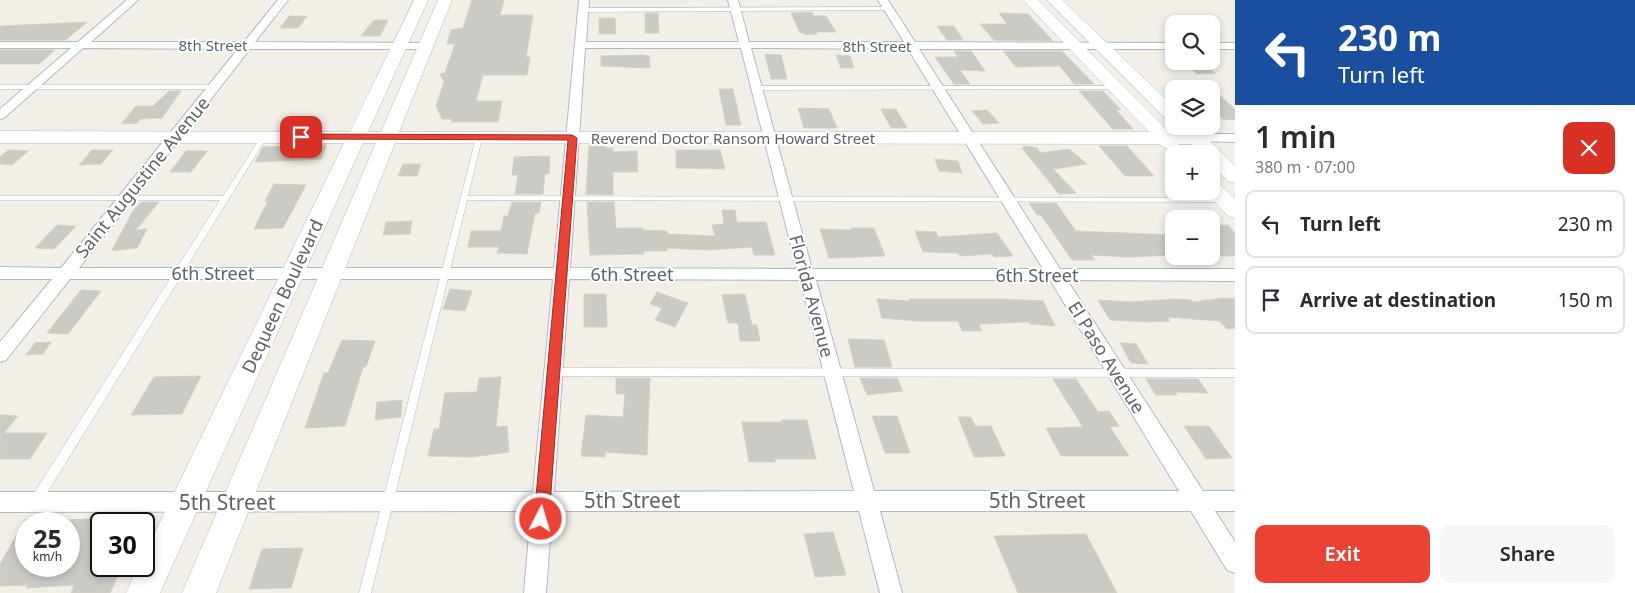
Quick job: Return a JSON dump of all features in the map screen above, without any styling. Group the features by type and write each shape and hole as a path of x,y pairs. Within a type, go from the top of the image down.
{"street":[{"path":"0,115 133,0"},
{"name":"Saint Augustine Avenue","path":"0,354 283,0"},
{"name":"Dequeen Boulevard","path":"143,593 421,0"},
{"name":"Dequeen Boulevard","path":"199,593 445,0"},
{"path":"1030,0 1171,145"},
{"path":"1054,0 1165,108"},
{"path":"535,593 583,5"},
{"name":"Florida Avenue","path":"734,5 891,593"},
{"name":"El Paso Avenue","path":"886,5 1235,562"},
{"name":"8th Street","path":"0,45 426,46"},
{"name":"8th Street","path":"580,46 1165,46"},
{"path":"1220,46 1235,46"},
{"name":"Reverend Doctor Ransom Howard Street","path":"0,137 1164,138 1177,135"},
{"path":"1193,135 1235,177"},
{"path":"1212,135 1235,138"},
{"name":"6th Street","path":"0,273 332,272 1235,275"},
{"name":"5th Street","path":"0,502 388,500 1235,501"}],"lane":[{"path":"583,5 886,5"},
{"path":"0,86 214,86"},
{"path":"756,88 1115,88"},
{"path":"35,502 264,137"},
{"path":"365,593 479,138"},
{"path":"0,198 225,198"},
{"path":"464,198 1224,199"},
{"path":"553,372 1235,373"}],"building":[{"path":"472,0 504,0 500,15 533,15 526,57 530,57 527,75 483,75 476,101 502,101 498,122 452,122 451,119 442,119 436,106 444,82 440,74 445,73 455,44 447,44 451,30 463,28"},
{"path":"812,12 814,16 826,16 836,32 816,32 817,34 805,35 800,33 791,13"},
{"path":"645,13 658,13 659,33 645,33"},
{"path":"999,13 1028,14 1053,41 994,40 980,24 1007,24"},
{"path":"289,16 307,16 298,28 280,28"},
{"path":"599,18 615,18 616,34 599,34"},
{"path":"374,20 388,20 380,36 361,36"},
{"path":"87,22 66,40 0,40 0,26"},
{"path":"937,26 954,26 963,40 947,40"},
{"path":"0,50 55,50 39,64 0,64"},
{"path":"954,51 971,51 985,71 960,70 970,84 954,84 935,57 958,57"},
{"path":"1003,51 1062,51 1094,84 1074,84 1060,66 1016,67"},
{"path":"765,54 781,55 787,79 771,79"},
{"path":"836,55 850,56 854,68 841,68"},
{"path":"601,56 649,56 650,68 601,66"},
{"path":"1192,70 1211,70 1215,73 1197,74"},
{"path":"719,89 733,89 741,125 726,125"},
{"path":"169,91 181,91 162,118 140,119 137,123 121,124 136,106 153,106"},
{"path":"1079,91 1103,91 1121,110 1116,110 1133,129 1113,129"},
{"path":"1220,96 1235,109 1235,119 1224,120 1220,116"},
{"path":"798,108 829,109 837,128 804,128"},
{"path":"881,109 896,109 907,128 891,128"},
{"path":"987,110 999,123 983,124 972,111"},
{"path":"326,145 321,159 255,162 263,147"},
{"path":"589,146 606,146 606,148 613,148 613,152 637,151 638,172 613,172 613,195 586,194"},
{"path":"1025,146 1037,148 1040,153 1069,149 1087,164 1053,169 1076,193 1059,194 1022,148"},
{"path":"1099,146 1127,146 1154,176 1125,176"},
{"path":"8,150 28,151 12,165 0,164 0,157"},
{"path":"92,150 113,150 101,164 79,165"},
{"path":"676,150 720,150 725,169 676,168"},
{"path":"186,151 207,151 191,172 170,172"},
{"path":"550,156 549,174 545,174 543,194 515,194 518,175 512,175 514,157"},
{"path":"935,159 958,161 962,173 939,171"},
{"path":"403,164 421,164 417,176 398,176"},
{"path":"274,184 306,185 283,228 254,229 268,201 265,201"},
{"path":"141,202 159,202 136,230 147,229 137,248 112,250 133,211"},
{"path":"512,202 541,202 539,213 535,213 527,254 497,253 499,247 468,247 471,231 501,231 504,216 508,216"},
{"path":"587,202 614,202 616,228 643,228 643,230 667,231 667,234 715,236 712,225 724,224 722,210 735,210 737,222 766,222 775,255 754,255 752,247 708,250 667,248 667,251 644,251 644,254 590,255"},
{"path":"1029,203 1056,203 1076,231 1165,235 1165,255 1129,257 1091,255 1095,260 1072,260 1041,215 1037,215"},
{"path":"412,221 410,234 383,235 386,222"},
{"path":"57,225 76,226 54,249 35,248"},
{"path":"1220,225 1228,225 1235,233 1235,256 1220,256"},
{"path":"851,228 874,228 885,256 829,258 820,229 852,230"},
{"path":"915,231 936,232 938,237 997,233 1013,256 994,257 992,254 960,256 958,253 923,252"},
{"path":"450,289 472,291 465,311 443,309"},
{"path":"81,290 101,291 68,334 47,333"},
{"path":"657,292 688,303 675,327 655,320 662,308 650,304"},
{"path":"584,294 606,294 607,327 584,327"},
{"path":"745,294 752,325 757,325 760,341 740,341 738,323 728,323 722,295"},
{"path":"1223,298 1235,299 1235,328 1227,329 1219,321 1167,317 1170,321 1110,320 1098,300 1131,302 1175,299 1191,300 1193,302"},
{"path":"877,299 910,301 909,299 1043,301 1055,326 1030,324 1029,322 979,324 982,331 962,331 958,321 918,321 882,318"},
{"path":"848,339 884,340 892,367 855,367"},
{"path":"342,340 375,341 366,367 363,367 345,426 305,428 324,373 328,373"},
{"path":"51,342 43,354 26,355 35,343"},
{"path":"1120,343 1136,344 1148,364 1131,363"},
{"path":"201,376 182,414 131,415 154,377"},
{"path":"501,377 496,427 507,426 509,452 473,457 428,456 434,429 439,429 445,393 477,392 479,378"},
{"path":"616,378 650,378 647,455 605,452 605,457 581,456 586,415 623,417 625,394 616,394"},
{"path":"860,378 897,378 903,391 867,395"},
{"path":"1053,379 1076,379 1098,412 1109,411 1119,426 1110,427 1129,456 1061,456 1046,428 1083,427"},
{"path":"1146,379 1198,379 1208,393 1175,392 1177,395 1156,395"},
{"path":"402,400 401,417 375,420 377,402"},
{"path":"0,415 18,416 4,433 47,433 30,459 0,459"},
{"path":"872,416 897,416 910,453 885,453"},
{"path":"958,417 971,417 975,426 991,426 1005,456 974,457"},
{"path":"782,420 807,420 816,459 775,459 775,462 749,462 742,422 782,422"},
{"path":"1184,426 1209,426 1232,458 1206,459"},
{"path":"80,519 90,519 90,577 117,577 110,593 71,593 74,585 26,588 28,585 0,586 0,564 15,538 15,577 80,577"},
{"path":"833,532 846,575 815,577 804,534"},
{"path":"1086,534 1117,593 1018,593 994,536"},
{"path":"303,548 291,588 249,589 262,549"}],"route":[{"path":"301,137 572,138 541,519"}]}
